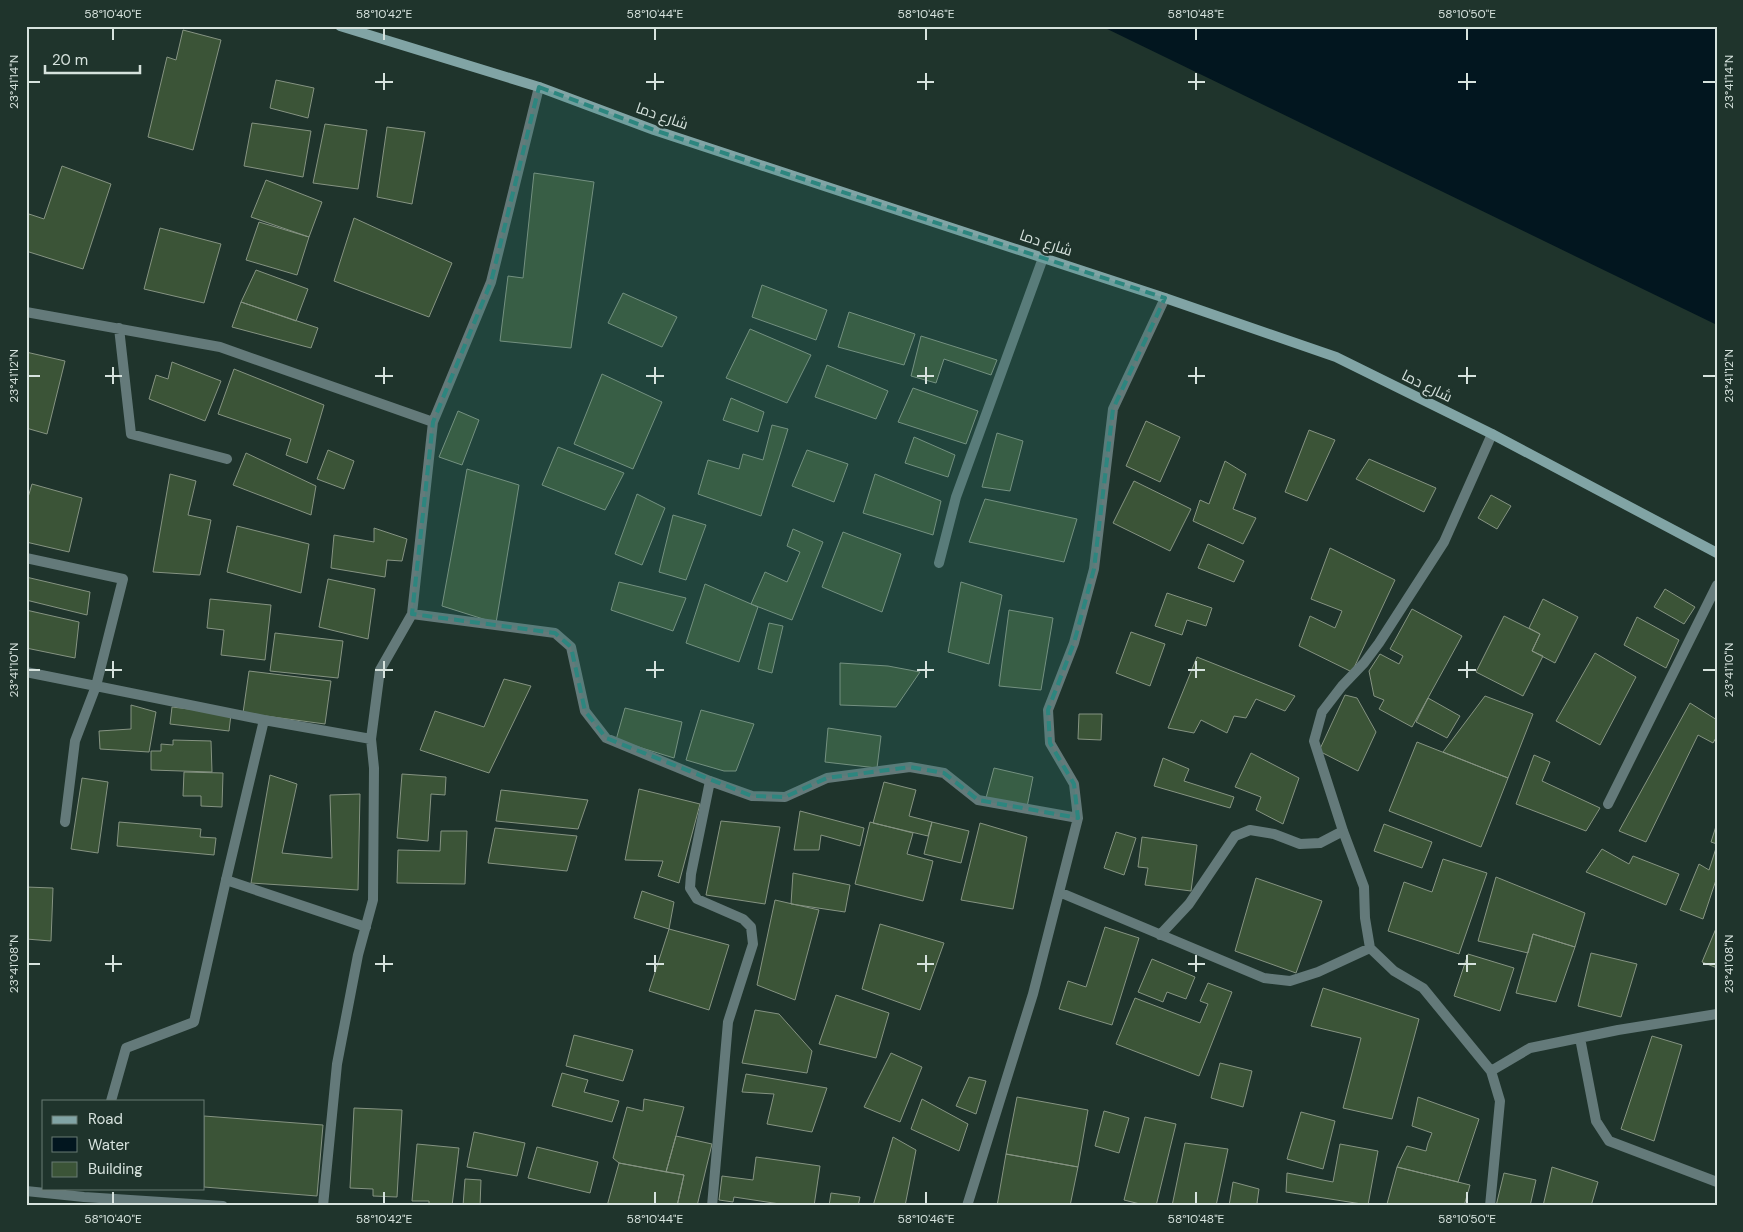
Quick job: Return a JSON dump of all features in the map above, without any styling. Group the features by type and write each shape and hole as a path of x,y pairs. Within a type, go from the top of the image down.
{"main road":[{"name":"شارع دما","path":"340,26 539,86 654,130 1165,298 1336,357 1492,434 1717,553"}],"street":[{"path":"323,1206 337,1064 358,955 373,900 374,768 371,739 380,670 412,614 433,422 491,282 539,86"},
{"path":"939,563 956,497 1043,258"},
{"path":"967,1206 1033,994 1078,818 1074,784 1050,743 1048,710 1074,643 1094,569 1113,409 1165,298"},
{"path":"26,312 220,347 433,422"},
{"path":"120,328 131,434 227,458"},
{"path":"1490,1206 1500,1102 1491,1071 1422,988 1394,971 1370,948 1365,918 1364,887 1343,831 1314,741 1322,712 1379,643 1444,542 1492,434"},
{"path":"26,558 123,579 96,686 75,741 65,822"},
{"path":"1608,804 1717,585"},
{"path":"412,614 555,633 571,647 585,712 606,738 710,781 752,796 785,797 827,778 910,767 944,773 978,800 1078,818"},
{"path":"26,672 264,720 371,739"},
{"path":"111,1100 126,1048 194,1022 264,720"},
{"path":"710,781 691,874 690,888 697,899 743,919 750,927 753,944 728,1022 712,1206"},
{"path":"1160,935 1189,904 1235,836 1250,830 1274,834 1300,844 1320,843 1343,831"},
{"path":"226,880 366,927"},
{"path":"1060,892 1264,978 1290,981 1318,972 1370,948"},
{"path":"1491,1071 1530,1048 1618,1030 1717,1014"},
{"path":"1580,1038 1596,1121 1609,1141 1717,1182"},
{"path":"26,1191 85,1193 223,1206"}],"highlighted area":[{"path":"539,87 654,130 1165,298 1113,409 1094,569 1074,643 1048,710 1050,743 1074,784 1078,818 978,800 944,773 910,767 827,778 785,797 752,796 606,738 585,711 571,647 555,633 412,614 433,422 491,282"}],"water":[{"path":"1101,26 1717,26 1717,325"}],"building":[{"path":"183,30 221,40 193,150 148,137 167,57 176,60"},
{"path":"276,80 314,88 308,118 270,108"},
{"path":"252,123 311,131 303,177 244,166"},
{"path":"325,124 367,130 358,189 313,183"},
{"path":"387,127 425,132 412,204 377,197"},
{"path":"62,166 111,184 83,269 26,251 26,225 29,214 44,219"},
{"path":"534,173 594,182 571,348 500,341 508,276 523,278"},
{"path":"266,180 322,202 309,237 251,217"},
{"path":"354,218 452,263 429,317 334,281"},
{"path":"259,222 309,237 297,275 246,260"},
{"path":"160,228 221,244 204,303 144,289"},
{"path":"256,270 308,289 296,321 241,302"},
{"path":"762,285 827,310 816,340 752,317"},
{"path":"623,293 677,317 662,347 608,323"},
{"path":"241,302 318,328 311,348 232,327"},
{"path":"849,312 915,334 904,365 838,347"},
{"path":"750,329 811,355 787,403 726,378"},
{"path":"921,336 997,360 991,375 944,359 936,383 911,376"},
{"path":"26,352 65,361 47,434 26,428"},
{"path":"172,362 221,381 205,421 149,399 156,375 168,379"},
{"path":"827,365 888,391 876,419 815,397"},
{"path":"234,369 324,405 307,463 286,455 291,439 218,414"},
{"path":"602,374 662,402 633,469 574,444"},
{"path":"913,388 978,411 966,444 898,422"},
{"path":"731,398 764,412 758,432 723,420"},
{"path":"458,411 479,420 462,465 439,457"},
{"path":"1146,421 1180,437 1160,482 1126,466"},
{"path":"772,425 788,429 761,516 698,494 708,460 739,469 743,454 763,460"},
{"path":"1309,430 1335,440 1307,501 1285,492"},
{"path":"997,433 1023,441 1010,491 982,487"},
{"path":"914,437 955,455 948,477 905,463"},
{"path":"558,447 624,473 605,510 542,485"},
{"path":"328,450 354,461 344,489 317,479"},
{"path":"807,450 848,464 834,502 792,486"},
{"path":"246,453 316,486 311,515 233,485"},
{"path":"1369,459 1436,488 1424,512 1356,479"},
{"path":"1225,461 1246,474 1233,509 1256,518 1243,544 1193,521 1200,500 1209,504"},
{"path":"467,469 519,485 496,623 442,606"},
{"path":"170,474 196,481 188,515 211,520 200,575 153,572"},
{"path":"875,474 941,501 933,535 863,513"},
{"path":"1134,481 1191,509 1170,551 1113,523"},
{"path":"32,484 82,498 69,552 26,542 26,504"},
{"path":"637,494 665,508 642,565 615,554"},
{"path":"1491,495 1511,506 1497,529 1478,518"},
{"path":"985,499 1077,519 1064,562 969,542"},
{"path":"673,515 706,525 686,580 659,572"},
{"path":"237,526 309,544 301,593 227,572"},
{"path":"374,528 407,539 402,561 387,560 385,577 331,568 334,535 374,542"},
{"path":"793,529 823,542 792,620 751,604 765,572 787,582 800,552 787,546"},
{"path":"843,532 901,554 882,612 822,587"},
{"path":"1208,544 1244,561 1234,582 1198,568"},
{"path":"1330,548 1395,580 1352,672 1299,646 1310,616 1335,628 1342,611 1311,599"},
{"path":"26,577 90,592 87,615 26,600"},
{"path":"328,579 375,589 368,639 319,627"},
{"path":"619,582 686,598 673,631 611,610"},
{"path":"961,582 1002,595 989,664 948,652"},
{"path":"705,584 758,607 739,662 686,643"},
{"path":"1665,589 1695,607 1684,624 1654,607"},
{"path":"1167,593 1212,608 1206,626 1187,620 1182,635 1155,626"},
{"path":"210,599 271,605 265,660 221,655 224,630 207,628"},
{"path":"1543,599 1578,617 1555,663 1532,651 1540,634 1529,628"},
{"path":"1412,609 1462,636 1412,727 1379,709 1384,700 1374,696 1369,671 1380,654 1399,664 1403,656 1390,649"},
{"path":"26,610 79,622 75,658 26,648"},
{"path":"1009,610 1053,618 1041,690 999,686"},
{"path":"1504,616 1540,634 1532,651 1543,656 1523,696 1476,672"},
{"path":"1637,617 1679,640 1666,668 1624,645"},
{"path":"769,623 783,626 772,673 758,669"},
{"path":"1131,632 1165,644 1150,686 1116,673"},
{"path":"275,633 343,641 338,678 270,671"},
{"path":"1595,653 1636,677 1600,745 1556,721"},
{"path":"1197,657 1295,696 1285,711 1256,699 1246,718 1234,716 1227,733 1201,720 1194,733 1168,728"},
{"path":"840,663 888,666 920,672 896,707 840,705"},
{"path":"249,671 331,681 325,724 243,713"},
{"path":"504,679 531,686 489,773 420,750 435,711 484,727"},
{"path":"1345,695 1357,698 1376,732 1358,771 1319,751"},
{"path":"1485,696 1533,714 1508,778 1443,752"},
{"path":"1428,698 1460,716 1447,738 1416,722"},
{"path":"1690,703 1717,720 1717,736 1713,743 1698,735 1646,842 1619,831"},
{"path":"131,705 156,712 149,752 100,749 99,731 131,729"},
{"path":"172,707 231,714 229,731 170,724"},
{"path":"625,708 682,722 674,758 616,740"},
{"path":"701,710 754,724 736,771 724,771 686,760"},
{"path":"1079,714 1102,714 1101,740 1078,739"},
{"path":"828,728 881,736 877,768 825,762"},
{"path":"173,740 211,741 212,772 151,770 151,751 161,751 161,744 173,745"},
{"path":"1417,742 1508,778 1481,847 1389,811"},
{"path":"1251,753 1299,778 1283,824 1256,810 1261,797 1235,787"},
{"path":"1534,755 1550,762 1542,781 1600,808 1586,831 1516,804"},
{"path":"1163,758 1189,769 1184,781 1234,797 1230,808 1154,786"},
{"path":"994,768 1033,777 1027,807 986,798"},
{"path":"184,772 223,773 222,807 201,806 201,796 183,796"},
{"path":"402,774 446,777 445,795 431,794 428,841 397,838"},
{"path":"270,775 297,784 282,853 332,858 330,795 360,794 358,890 251,883"},
{"path":"82,778 108,782 98,853 71,849"},
{"path":"884,782 916,790 909,816 932,822 928,836 873,823"},
{"path":"639,789 700,804 679,883 658,876 663,861 625,860"},
{"path":"501,790 588,800 578,829 496,821"},
{"path":"800,811 864,828 860,846 821,835 819,850 794,850"},
{"path":"721,821 780,827 765,904 706,895"},
{"path":"119,822 201,829 200,837 216,838 214,855 117,846"},
{"path":"870,822 913,833 907,854 933,861 923,901 855,884"},
{"path":"932,822 969,831 961,863 924,854"},
{"path":"980,823 1027,837 1013,909 961,900"},
{"path":"1717,823 1717,844 1711,842"},
{"path":"1384,824 1432,842 1422,868 1374,851"},
{"path":"495,828 577,836 567,871 488,863"},
{"path":"441,831 467,831 465,884 397,883 398,850 440,851"},
{"path":"1116,832 1136,838 1124,875 1104,868"},
{"path":"1142,837 1197,845 1191,891 1145,885 1148,868 1138,867"},
{"path":"1717,845 1717,877 1703,919 1680,910 1699,864 1709,870"},
{"path":"1602,849 1629,864 1633,856 1679,874 1666,905 1586,872"},
{"path":"1443,859 1487,873 1459,954 1388,931 1404,882 1432,892"},
{"path":"793,873 850,885 845,912 791,904"},
{"path":"1496,877 1585,913 1575,947 1533,934 1528,953 1478,941"},
{"path":"1256,878 1322,901 1296,973 1235,951"},
{"path":"26,887 53,888 51,941 26,939"},
{"path":"642,891 674,902 669,929 634,918"},
{"path":"775,900 819,910 795,1000 757,985"},
{"path":"880,924 944,943 920,1010 862,989"},
{"path":"1717,926 1717,968 1702,962"},
{"path":"1105,927 1139,938 1112,1025 1059,1009 1068,981 1086,987"},
{"path":"669,929 729,945 709,1010 649,991"},
{"path":"1533,934 1575,947 1556,1002 1516,993"},
{"path":"1591,953 1637,964 1621,1017 1578,1006"},
{"path":"1468,954 1514,968 1500,1011 1454,996"},
{"path":"1152,959 1195,977 1186,999 1167,992 1163,1002 1138,992"},
{"path":"1208,983 1232,992 1199,1076 1116,1044 1135,998 1200,1023 1208,1004 1200,1001"},
{"path":"1323,988 1419,1019 1392,1119 1343,1108 1361,1038 1311,1026"},
{"path":"836,995 889,1013 876,1058 819,1044"},
{"path":"755,1010 779,1014 812,1051 807,1073 742,1063"},
{"path":"574,1035 633,1050 623,1081 566,1066"},
{"path":"1652,1036 1682,1045 1654,1141 1621,1129"},
{"path":"891,1053 922,1067 900,1122 864,1107"},
{"path":"1220,1063 1252,1071 1243,1107 1211,1098"},
{"path":"562,1073 588,1080 584,1092 619,1101 612,1122 552,1106"},
{"path":"746,1074 827,1088 812,1132 767,1124 774,1094 742,1092"},
{"path":"969,1077 986,1081 976,1114 956,1106"},
{"path":"1017,1097 1088,1110 1078,1167 1006,1154"},
{"path":"1418,1097 1479,1119 1458,1182 1397,1167 1407,1146 1426,1151 1432,1133 1412,1126"},
{"path":"644,1099 684,1107 666,1172 619,1163 613,1158 627,1107 643,1111"},
{"path":"922,1099 968,1124 959,1151 911,1129"},
{"path":"354,1108 402,1110 397,1197 373,1196 373,1189 350,1188"},
{"path":"1104,1111 1129,1118 1119,1153 1095,1146"},
{"path":"1301,1112 1335,1121 1323,1169 1287,1159"},
{"path":"205,1116 323,1125 317,1196 205,1187"},
{"path":"1145,1117 1176,1124 1156,1206 1124,1200"},
{"path":"474,1132 525,1143 517,1176 467,1167"},
{"path":"676,1136 712,1144 697,1206 677,1206 684,1175 666,1172"},
{"path":"893,1137 916,1150 905,1206 873,1206"},
{"path":"1185,1143 1228,1149 1216,1206 1172,1206"},
{"path":"417,1144 459,1148 452,1206 429,1206 429,1201 412,1201"},
{"path":"1340,1144 1378,1151 1368,1205 1286,1192 1287,1173 1333,1182"},
{"path":"537,1147 598,1162 590,1193 528,1178"},
{"path":"1006,1154 1078,1167 1070,1206 997,1206"},
{"path":"756,1157 820,1166 814,1206 793,1206 734,1197 733,1202 719,1200 722,1176 753,1180"},
{"path":"619,1163 684,1175 677,1206 607,1206"},
{"path":"1397,1167 1470,1185 1464,1206 1395,1206 1387,1204"},
{"path":"1552,1167 1598,1182 1591,1206 1543,1206"},
{"path":"1504,1173 1536,1180 1530,1206 1496,1206"},
{"path":"465,1179 481,1180 480,1206 463,1206"},
{"path":"1233,1182 1259,1189 1257,1203 1265,1206 1229,1206"},
{"path":"831,1193 860,1197 858,1206 829,1206"}]}
